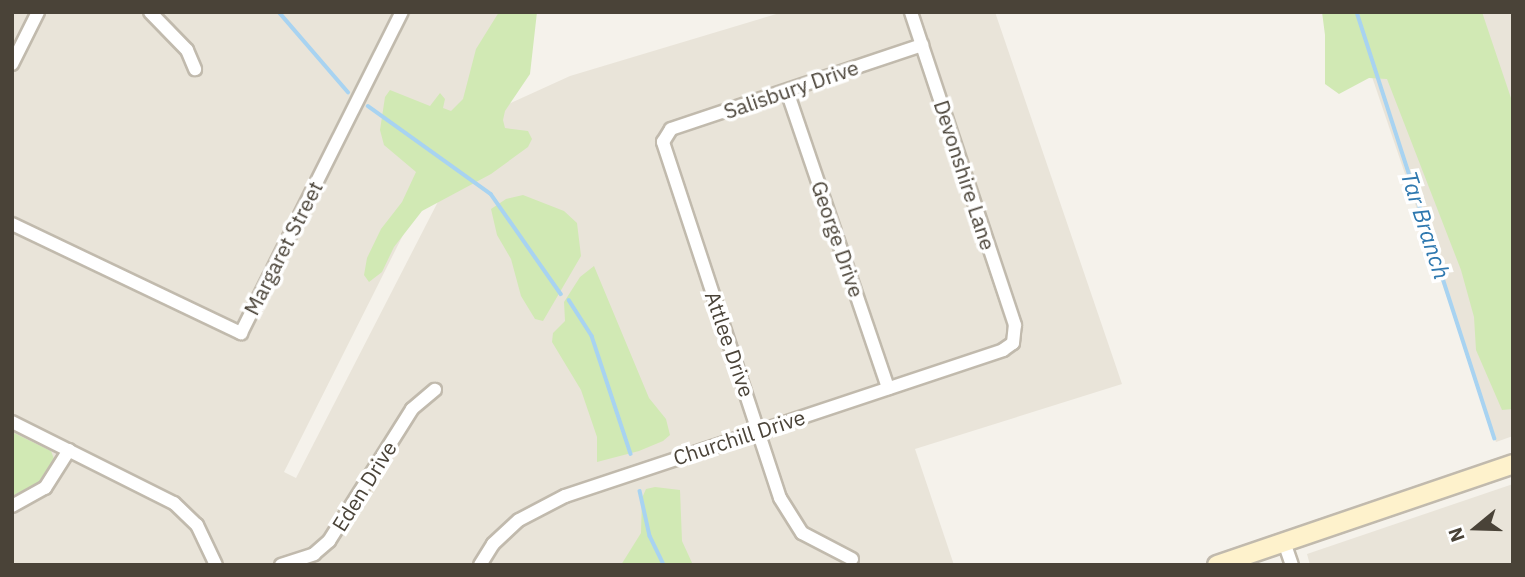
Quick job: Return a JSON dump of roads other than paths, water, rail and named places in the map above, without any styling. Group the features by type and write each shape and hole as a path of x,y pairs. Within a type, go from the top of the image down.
{"main road":[{"path":"1217,565 1513,464"}],"street":[{"path":"12,64 38,12"},
{"path":"150,12 187,50 195,69"},
{"name":"Margaret Street","path":"12,224 241,333 402,12"},
{"name":"Devonshire Lane","path":"911,12 1015,326 1015,337"},
{"name":"Salisbury Drive","path":"664,137 671,129 922,45"},
{"name":"George Drive","path":"787,91 888,388"},
{"name":"Attlee Drive","path":"664,137 663,148 780,498 793,522 815,542 852,559"},
{"name":"Churchill Drive","path":"480,565 493,544 519,520 565,496 1003,350 1015,337"},
{"name":"Eden Drive","path":"281,565 314,554 329,541 412,409 435,390"},
{"path":"12,422 174,503 197,525 216,565"},
{"path":"12,506 45,488 69,450"},
{"path":"1284,542 1292,565"}],"waterway":[{"path":"279,12 348,92"},
{"name":"Tar Branch","path":"1357,12 1495,438"},
{"path":"368,106 491,194 561,294"},
{"path":"569,300 592,336 631,454"},
{"path":"640,491 650,536 664,565"}]}
